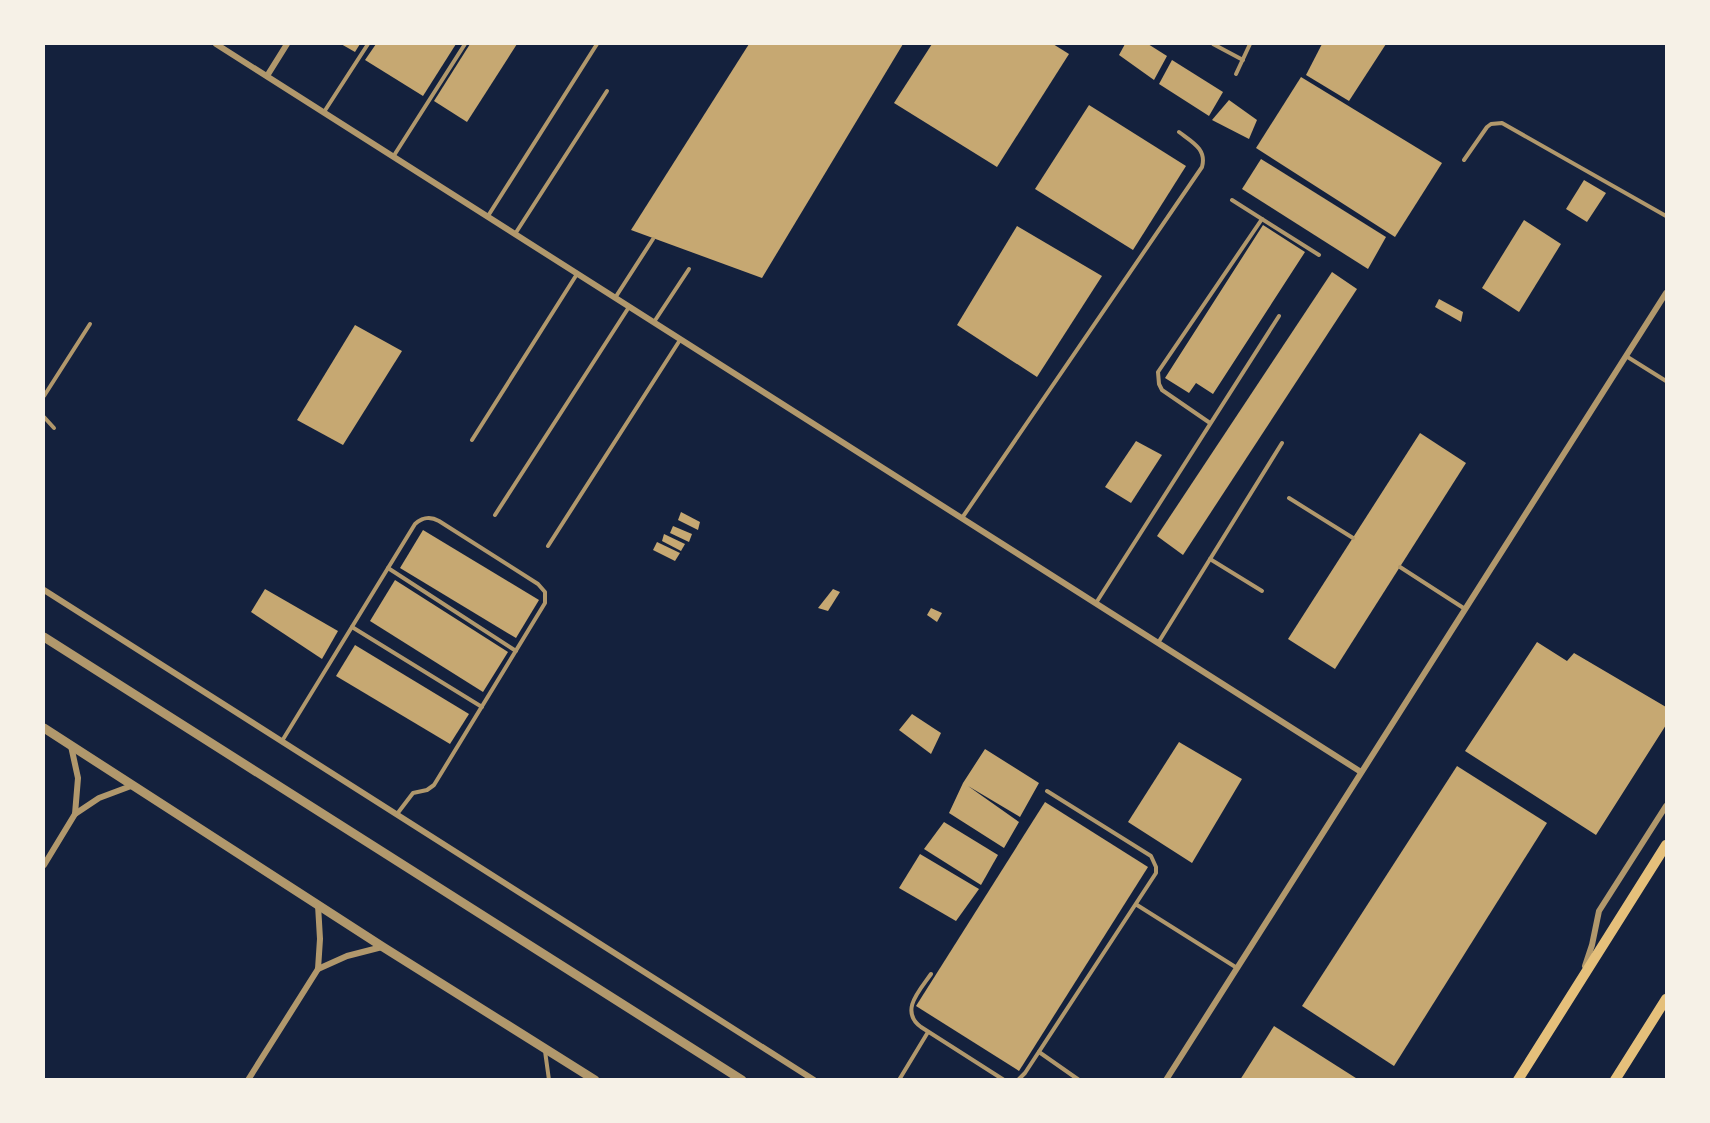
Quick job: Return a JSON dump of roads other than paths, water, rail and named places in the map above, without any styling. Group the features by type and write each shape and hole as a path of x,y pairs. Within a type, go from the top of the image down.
{"main road":[{"path":"1518,1080 1666,845"},
{"path":"1615,1080 1666,999"}],"street":[{"path":"216,44 1361,772"},
{"path":"267,76 287,44"},
{"path":"1166,1080 1666,293"},
{"path":"44,590 814,1080"},
{"path":"44,637 742,1080"},
{"path":"44,728 383,947 596,1080"},
{"path":"71,746 78,778 75,814"},
{"path":"44,865 75,814 99,798 131,786"},
{"path":"1580,981 1592,945 1599,910 1666,806"},
{"path":"248,1080 318,969 320,939 318,905"},
{"path":"318,969 347,956 383,947"}],"lane":[{"path":"324,112 368,44"},
{"path":"393,156 465,44"},
{"path":"488,216 597,44"},
{"path":"1213,44 1243,60"},
{"path":"1236,74 1250,44"},
{"path":"515,234 607,92"},
{"path":"1464,160 1487,127 1491,124 1502,123 1666,216"},
{"path":"962,518 1200,172 1204,162 1202,152 1196,144 1179,132"},
{"path":"1232,200 1319,255"},
{"path":"1210,423 1162,390 1158,372 1262,219"},
{"path":"615,298 653,239"},
{"path":"654,322 689,268"},
{"path":"472,440 577,273"},
{"path":"495,515 629,307"},
{"path":"1096,603 1279,316"},
{"path":"44,396 90,324"},
{"path":"548,546 681,339"},
{"path":"1626,356 1666,381"},
{"path":"44,417 54,428"},
{"path":"1158,643 1282,443"},
{"path":"1289,498 1353,538"},
{"path":"282,742 415,524 429,517 439,521 538,584 544,592 545,603 434,785 427,790 413,793 397,814"},
{"path":"1210,559 1262,591"},
{"path":"1400,567 1465,609"},
{"path":"388,568 516,651"},
{"path":"352,627 482,707"},
{"path":"1018,1080 1025,1073 1137,905 1156,873 1151,856 1047,791"},
{"path":"1137,905 1237,968"},
{"path":"931,974 911,1006 912,1018 916,1024 1004,1080"},
{"path":"899,1080 928,1032"},
{"path":"544,1047 549,1080"},
{"path":"1039,1052 1079,1080"}]}
